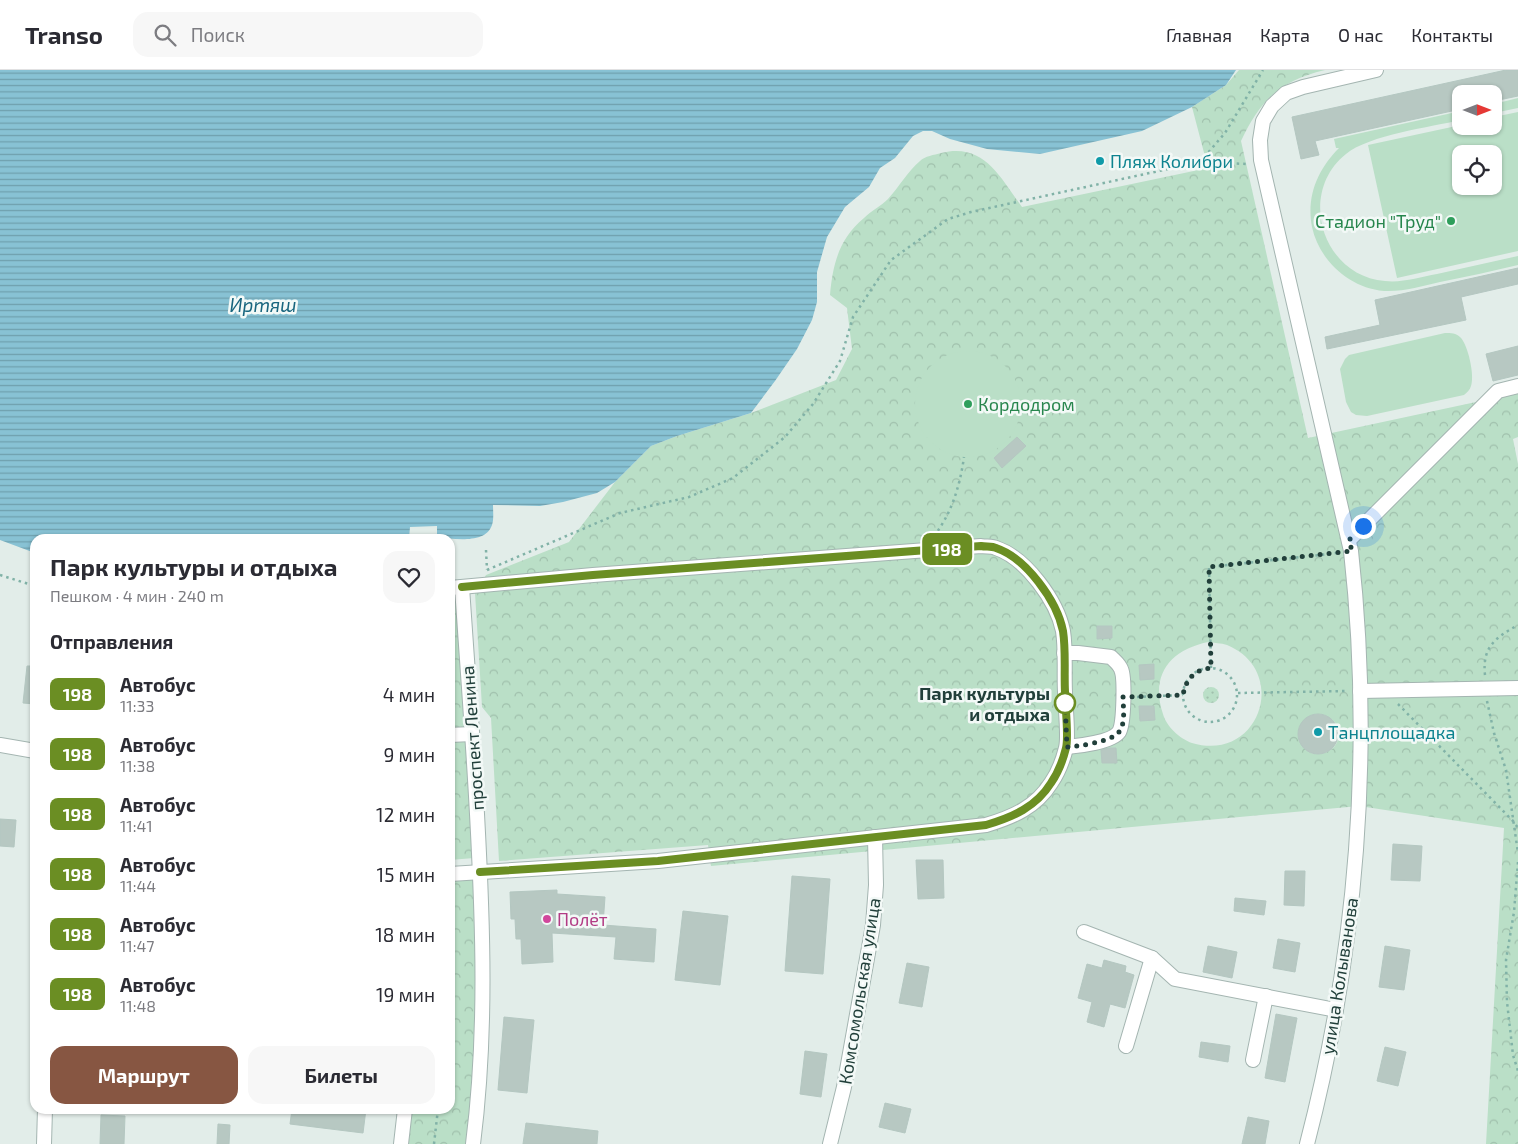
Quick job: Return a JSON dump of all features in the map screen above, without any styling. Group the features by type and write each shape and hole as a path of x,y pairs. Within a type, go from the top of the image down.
{"street":[{"name":"улица Колыванова","path":"1307,1144 1319,1098 1336,1010 1350,912 1359,806 1360,691 1355,584 1350,546 1264,171 1260,140 1263,122 1272,106 1286,93 1303,87 1376,70"},
{"path":"1350,546 1498,391 1518,386"},
{"path":"455,874 658,861 986,825 1026,810 1040,797 1051,783 1067,747 1063,631 1057,611 1046,591 1026,568 996,548 981,546 593,575 460,587"},
{"name":"проспект Ленина","path":"460,587 472,734 480,872 483,1001 481,1061 473,1144"},
{"path":"1064,653 1111,657 1122,670 1123,697 1123,723 1119,732 1111,738 1080,746 1067,747"},
{"path":"1360,691 1518,688"},
{"path":"455,735 472,734"},
{"path":"0,745 30,750"},
{"name":"Комсомольская улица","path":"830,1144 844,1087 873,925 876,885 875,837"},
{"path":"1084,932 1152,958 1175,979 1336,1010"},
{"path":"1126,1046 1152,958"},
{"path":"1253,1060 1266,996"},
{"path":"44,1144 45,1114"},
{"path":"401,1144 404,1114"}],"path":[{"path":"1200,162 1226,133 1263,70"},
{"path":"460,587 487,570 620,513 689,497 733,478 785,437 813,404 840,361 852,317 891,260 948,219 971,212 1200,162 1246,164 1264,171"},
{"path":"922,551 942,526 960,483 964,457"},
{"path":"1211,668 1209,567 1350,546"},
{"path":"486,550 487,570"},
{"path":"0,575 30,584"},
{"path":"1518,625 1501,635 1489,647 1484,662 1486,689 1494,733 1506,770 1518,853"},
{"path":"1211,668 1226,672 1232,678 1238,693 1237,702 1228,716 1220,721 1204,722 1195,718 1184,704 1184,687 1188,679 1202,669 1211,668"},
{"path":"1384,690 1518,828"},
{"path":"1238,693 1360,691"},
{"path":"1123,697 1183,695"},
{"path":"1518,862 1514,912 1506,960 1513,1055 1518,1071"},
{"path":"434,1144 437,1114"}],"green space":[{"name":"Парк культуры и отдыха","path":"1239,70 1325,70 1296,80 1274,94 1256,114 1241,141 1308,438 1518,393 1518,437 1513,439 1518,464 1518,1144 1486,1144 1504,828 1359,806 711,866 708,845 499,861 491,718 482,707 475,593 486,575 569,542 615,482 651,446 751,413 836,380 852,349 847,308 830,295 835,262 843,243 855,226 888,199 911,169 922,159 956,151 980,157 998,174 1022,207 1208,168 1192,107 1226,85","holes":["1208,642 1227,645 1246,657 1258,674 1262,693 1259,711 1250,728 1235,740 1216,746 1192,743 1178,735 1165,719 1160,700 1159,687 1166,666 1183,651","1318,714 1335,722 1339,735 1337,742 1331,750 1315,754 1307,751 1302,745 1299,731 1302,723 1308,717"]},
{"path":"1518,98 1518,108 1502,111 1502,102"},
{"name":"Стадион \"Труд\"","path":"1518,112 1518,251 1397,278 1368,145 1452,127 1452,135 1502,135 1502,115"},
{"path":"1452,113 1452,122 1385,137 1356,147 1346,154 1331,170 1323,190 1320,210 1324,230 1332,249 1345,265 1363,276 1385,281 1398,281 1518,256 1518,265 1398,291 1371,289 1348,278 1329,261 1321,250 1312,227 1312,194 1325,165 1339,148 1336,148 1334,139"},
{"path":"1445,333 1455,334 1460,337 1466,346 1472,381 1470,389 1464,395 1367,416 1356,415 1351,412 1346,402 1340,369 1349,355"},
{"name":"Кордодром","path":"968,351 988,355 1005,367 1017,384 1021,404 1017,424 1005,441 988,453 968,457 948,453 931,441 919,424 915,404 919,384 931,367 948,355"},
{"path":"455,590 458,590 467,729 455,730"},
{"path":"1208,687 1214,687 1219,692 1217,701 1208,703 1203,698 1203,692"},
{"path":"467,738 474,858 455,860 455,739"},
{"path":"475,879 478,990 476,1060 467,1144 407,1144 410,1114 455,1114 455,880"}],"water":[{"name":"Иртяш","path":"0,70 1236,70 1226,85 1192,107 1142,131 1040,154 987,149 950,139 932,131 923,131 913,136 895,158 880,168 869,187 845,207 827,237 817,272 817,302 812,320 797,349 751,413 651,446 615,482 597,493 540,506 493,505 493,523 488,531 476,538 468,539 455,539 455,534 437,534 437,526 410,527 409,534 30,534 30,551 0,540"}],"building":[{"path":"1506,70 1518,70 1518,96 1502,99 1502,85 1452,85 1452,111 1315,141 1319,155 1301,159 1292,117"},
{"path":"1518,268 1518,284 1461,297 1466,320 1327,349 1325,337 1380,325 1375,300"},
{"path":"1518,346 1518,375 1493,381 1486,354"},
{"path":"1017,437 1026,446 1002,468 994,458"},
{"path":"1097,626 1112,626 1112,638 1097,639"},
{"path":"1154,664 1154,679 1140,680 1139,665"},
{"path":"27,666 30,666 30,704 23,703"},
{"path":"1139,706 1154,706 1155,720 1140,721"},
{"name":"Танцплощадка","path":"1322,714 1329,717 1335,723 1338,734 1337,742 1329,751 1322,754 1314,754 1307,751 1299,742 1298,730 1301,723 1310,715"},
{"path":"1116,748 1117,763 1102,763 1101,750"},
{"path":"0,819 16,820 14,847 0,846"},
{"path":"1393,844 1422,846 1420,881 1391,880"},
{"path":"916,860 943,860 944,898 918,899"},
{"path":"1285,871 1305,871 1304,906 1284,905"},
{"path":"792,876 830,879 823,974 785,971"},
{"path":"557,890 557,894 605,897 603,925 656,929 654,962 614,959 616,937 552,933 553,962 522,964 521,939 516,939 515,919 511,919 510,892"},
{"path":"1235,898 1266,901 1264,915 1234,911"},
{"path":"683,911 728,916 720,985 675,980"},
{"path":"1278,939 1300,943 1295,972 1273,968"},
{"path":"1208,946 1237,952 1232,978 1203,972"},
{"path":"1385,946 1410,950 1404,990 1379,987"},
{"path":"1104,960 1126,966 1125,972 1134,975 1125,1008 1110,1004 1104,1027 1087,1022 1092,1002 1078,998 1087,964 1102,968"},
{"path":"907,963 929,967 922,1007 899,1003"},
{"path":"1276,1014 1297,1018 1285,1082 1265,1078"},
{"path":"504,1017 534,1020 527,1093 498,1090"},
{"path":"1201,1042 1230,1046 1228,1062 1199,1057"},
{"path":"1385,1047 1406,1052 1398,1086 1377,1081"},
{"path":"805,1051 827,1054 821,1097 800,1094"},
{"path":"885,1103 911,1109 905,1133 879,1127"},
{"path":"291,1114 365,1114 363,1133 290,1124"},
{"path":"101,1115 125,1116 124,1144 100,1144"},
{"path":"1248,1117 1269,1121 1265,1144 1242,1144"},
{"path":"526,1123 598,1131 597,1144 523,1144"},
{"path":"218,1124 230,1125 229,1144 217,1144"}],"bus line":[{"name":"198","path":"462,587 593,575 981,546 996,548 1026,568 1046,591 1057,611 1063,631 1067,747 1051,783 1040,797 1026,810 1006,819 986,825 658,861 480,872"}],"place":[{"name":"Пляж Колибри","path":"1100,161"},
{"name":"Стадион \"Труд\"","path":"1451,221"},
{"name":"Кордодром","path":"968,404"},
{"name":"Парк культуры и отдыха","path":"1065,703"},
{"name":"Танцплощадка","path":"1318,732"},
{"name":"Полёт","path":"547,919"}],"route":[{"path":"1065,703 1067,747 1080,746 1111,738 1119,732 1123,723 1123,697 1183,695 1188,679 1194,673 1202,669 1211,668 1209,567 1352,551 1349,540 1363,526"}]}
